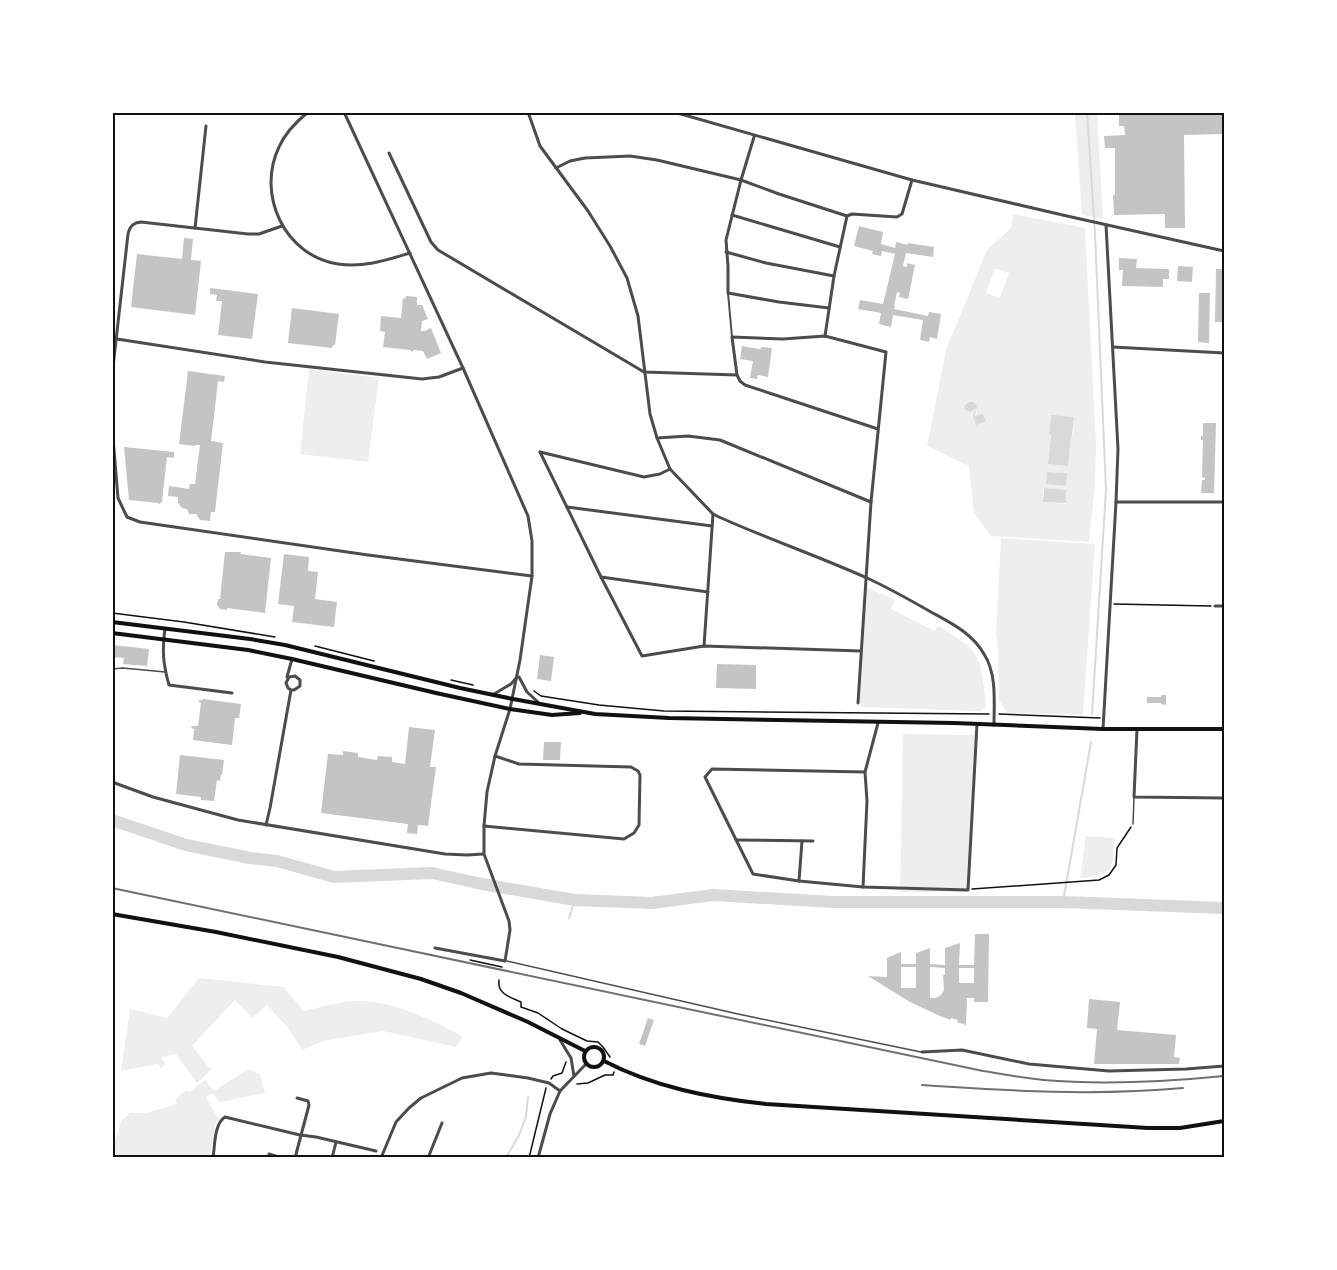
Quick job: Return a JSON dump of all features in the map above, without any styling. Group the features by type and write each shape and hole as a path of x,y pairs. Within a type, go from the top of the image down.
{"main road":[{"path":"112,622 285,645 460,688 583,712 669,718 977,724 1103,729 1224,729"},
{"path":"112,633 248,650 510,709 552,715 583,712"},
{"path":"112,914 338,957 421,979 461,993 558,1036 585,1052"},
{"path":"591,1047 597,1047 603,1052 604,1061 596,1068 592,1068 586,1064 585,1052 591,1047"},
{"path":"604,1061 641,1078 672,1088 766,1104 1148,1128 1180,1128 1224,1121"}],"street":[{"path":"308,112 288,132 279,146 274,162 271,194 282,226 302,248 320,259 338,264 378,262 410,253"},
{"path":"344,112 463,368 528,516 532,542 532,576 518,675 495,756 487,792 484,826 484,854 509,921 510,930 505,961 435,948"},
{"path":"528,112 540,146 606,239 627,278 638,316 650,414 670,469 713,514 866,577 905,596 974,639 990,665 993,682 994,725"},
{"path":"674,112 912,180 1224,251"},
{"path":"195,228 206,126"},
{"path":"754,136 726,240 728,293 737,375 745,385 878,429"},
{"path":"389,153 431,243 438,250 644,372 737,375"},
{"path":"556,168 577,159 630,156 680,164 741,180 848,216 852,214 897,218 902,214 912,180"},
{"path":"731,215 840,247"},
{"path":"825,336 834,276 848,216"},
{"path":"112,376 128,234 131,226 141,222 259,234 282,226"},
{"path":"1103,729 1118,449 1106,225"},
{"path":"726,252 766,263 834,276"},
{"path":"728,293 829,308"},
{"path":"732,336 783,339 825,336 886,352 870,502 858,703"},
{"path":"117,339 265,362 422,379 439,377 463,368"},
{"path":"1113,347 1224,353"},
{"path":"112,426 118,498 127,517 140,522 532,576"},
{"path":"657,438 688,436 720,440 870,502"},
{"path":"670,469 660,474 644,477 540,452 642,656 704,646 861,651"},
{"path":"1116,502 1224,502"},
{"path":"567,507 712,526"},
{"path":"704,646 713,514"},
{"path":"601,577 708,592"},
{"path":"1215,606 1224,606"},
{"path":"165,628 163,657 169,685 232,693"},
{"path":"287,679 295,676 300,680 300,686 291,690 286,686 288,669 292,659"},
{"path":"518,675 527,692 539,703"},
{"path":"493,695 511,684 518,675"},
{"path":"266,825 291,690"},
{"path":"863,887 867,801 865,772 878,723"},
{"path":"865,772 712,769 705,777 753,874 863,887 968,890 977,724"},
{"path":"1137,729 1134,796 1224,798"},
{"path":"484,826 624,839 634,834 639,825 640,775 631,767 519,764 495,756"},
{"path":"112,782 162,800 238,820 437,853 484,854"},
{"path":"736,840 813,841"},
{"path":"799,881 802,841"},
{"path":"558,1036 571,1058 574,1076"},
{"path":"922,1052 962,1050 1029,1064 1109,1071 1224,1066"},
{"path":"538,1158 550,1114 560,1091 586,1064"},
{"path":"381,1158 396,1122 409,1108 421,1098 462,1078 491,1073 549,1083 560,1091"},
{"path":"294,1158 309,1102 297,1098"},
{"path":"213,1158 218,1125 221,1119 229,1117 376,1151"},
{"path":"428,1158 442,1123"},
{"path":"332,1158 336,1142"},
{"path":"270,1154 282,1158"}],"lane":[{"path":"112,669 165,672"},
{"path":"1133,824 1134,796"},
{"path":"505,961 738,1014 922,1052"}],"path":[{"path":"1110,604 1215,606"},
{"path":"112,613 184,622 277,638"},
{"path":"310,645 375,661"},
{"path":"444,678 476,686"},
{"path":"527,692 531,689 542,696 599,705 664,711 994,714 1104,718"},
{"path":"968,890 1099,880 1109,875 1116,865 1117,848 1133,824"},
{"path":"499,980 500,990 521,1002 520,1008 538,1013 562,1029 587,1041 598,1042 607,1051 616,1068 613,1075 605,1075 588,1083 577,1084"},
{"path":"529,1158 545,1089 553,1076 561,1073 567,1061 566,1057"}],"shaded area":[{"path":"1075,113 1097,113 1103,219 1082,215"},
{"path":"1013,214 1085,228 1096,444 1095,485 1089,542 991,536 974,513 969,466 927,446 946,350 987,250 1011,228","holes":["995,268 1009,273 1000,298 986,293","974,402 977,406 975,417 983,414 985,421 976,424 973,418 976,409 970,412 964,409 965,405","1051,416 1074,418 1068,466 1048,464 1051,434 1049,434","1047,472 1066,473 1065,486 1046,484","1043,489 1066,490 1065,504 1043,502"]},
{"path":"309,369 379,378 368,462 300,454"},
{"path":"969,402 974,402 977,406 975,416 983,414 986,421 976,425 973,417 976,409 970,412 964,409"},
{"path":"1051,415 1074,417 1068,466 1048,464"},
{"path":"1047,472 1067,473 1066,486 1046,484"},
{"path":"1044,488 1066,490 1066,503 1043,502"},
{"path":"1001,538 1095,544 1083,715 1007,713 999,700 996,634"},
{"path":"866,587 895,600 891,609 934,631 939,626 969,647 981,668 986,707 980,711 859,707"},
{"path":"903,734 975,735 967,892 900,892"},
{"path":"1086,836 1114,838 1112,864 1105,873 1080,878"},
{"path":"199,978 283,987 304,1011 355,1001 397,1007 424,1017 462,1036 456,1047 383,1031 323,1041 302,1050 289,1029 267,1005 252,1018 235,1000 192,1046 211,1070 197,1083 176,1054 161,1057 165,1064 161,1069 158,1064 121,1071 130,1009 167,1018"},
{"path":"248,1069 260,1075 265,1093 220,1102 212,1093 206,1097 218,1118 209,1157 113,1157 121,1121 130,1113 146,1113 177,1104 175,1099 205,1080 214,1091"}],"building":[{"path":"1119,112 1224,112 1224,134 1184,135 1185,228 1165,228 1165,214 1114,215 1115,148 1105,148 1104,136 1125,135 1124,126 1119,126"},
{"path":"859,226 883,232 881,244 895,248 896,242 934,247 933,257 906,253 903,266 907,267 907,263 915,265 908,299 899,297 900,293 897,292 894,309 928,316 929,312 941,314 937,339 930,337 929,342 920,340 923,320 893,315 891,327 879,324 881,313 858,309 860,300 883,304 895,254 882,251 881,256 872,254 873,251 854,246"},
{"path":"184,238 193,239 191,260 201,261 195,315 131,307 137,254 182,259"},
{"path":"1119,258 1137,259 1136,268 1169,269 1169,279 1163,279 1163,287 1122,286 1123,270 1119,270"},
{"path":"1178,266 1193,267 1192,282 1177,281"},
{"path":"1216,269 1224,269 1224,322 1215,322"},
{"path":"210,288 258,294 252,339 218,335 222,301 216,301 217,295 210,294"},
{"path":"1199,293 1210,293 1209,343 1198,342"},
{"path":"406,296 417,297 417,305 422,305 428,319 422,321 421,331 431,328 441,353 427,359 423,351 414,350 412,352 383,347 385,332 380,331 381,316 401,318 403,298 405,299"},
{"path":"292,308 339,314 335,345 332,348 288,343"},
{"path":"742,346 760,350 761,347 772,348 768,377 758,375 757,379 750,378 753,361 740,359"},
{"path":"188,371 225,376 224,382 218,381 211,441 223,443 215,512 211,512 210,521 200,520 196,514 189,514 187,509 182,508 178,503 178,497 168,496 169,486 189,489 190,484 195,484 200,445 179,444"},
{"path":"1203,423 1216,423 1214,493 1201,493 1202,480 1205,480 1202,477"},
{"path":"124,447 174,452 174,458 167,457 163,501 159,504 129,500"},
{"path":"225,552 241,552 240,554 271,558 265,613 220,609 217,605 220,599"},
{"path":"284,554 309,557 308,571 318,572 315,599 337,602 334,627 292,622 294,606 278,604"},
{"path":"113,645 149,649 147,666 123,664 124,658 112,657"},
{"path":"540,655 554,657 551,681 537,679"},
{"path":"717,664 756,665 756,689 716,688"},
{"path":"1161,695 1166,695 1166,705 1147,703 1147,697 1161,697"},
{"path":"199,700 241,704 239,718 235,718 232,745 193,740 194,729 191,728 198,726 201,703"},
{"path":"409,727 435,730 430,767 436,767 428,826 418,825 417,834 407,833 408,824 321,813 328,754 343,755 343,751 358,753 358,757 377,760 378,756 392,757 392,762 405,764"},
{"path":"544,742 561,742 560,760 543,760"},
{"path":"180,755 224,760 220,781 217,780 214,801 176,794"},
{"path":"975,934 989,934 988,1002 974,1002 974,998 965,998 967,999 966,1025 910,1002 868,976 887,977 887,958 901,952 901,964 916,964 916,953 930,948 930,964 945,965 945,948 960,943 959,965 974,965","holes":["901,967 916,967 916,988 901,988","930,967 945,968 944,990 936,998 930,998","959,968 974,968 974,983 959,983"]},
{"path":"1089,999 1120,1002 1117,1030 1176,1035 1174,1057 1180,1058 1179,1064 1094,1064 1097,1029 1087,1028"},
{"path":"648,1018 654,1020 645,1046 639,1044"}],"waterway":[{"path":"1087,112 1095,234 1106,490 1092,714"},
{"path":"1063,902 1091,742"},
{"path":"112,820 186,845 277,861 334,877 432,873 575,900 652,903 713,895 833,902 1063,902 1224,908"},
{"path":"569,918 575,900"},
{"path":"506,1158 526,1117 528,1097"}],"railway":[{"path":"112,888 983,1071 1043,1080 1111,1083 1224,1076"},
{"path":"922,1085 1085,1092 1183,1088"}]}
